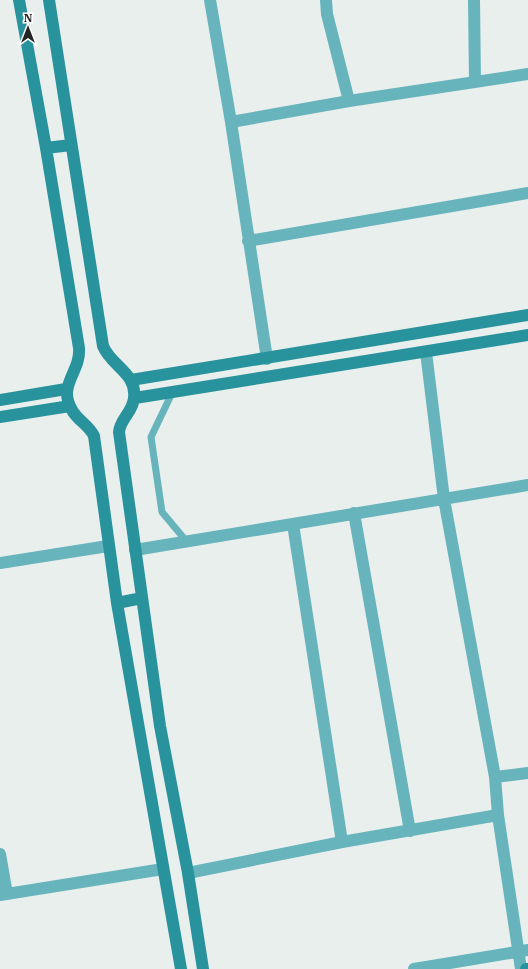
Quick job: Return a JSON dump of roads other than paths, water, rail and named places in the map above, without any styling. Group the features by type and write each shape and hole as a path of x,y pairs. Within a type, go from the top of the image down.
{"street":[{"path":"19,0 46,148 79,348 78,364 70,377 66,389 72,411 88,426 94,436 117,603 181,969"},
{"path":"49,0 104,346 106,354 121,367 131,380 134,398 130,412 120,426 119,432 160,726 188,873 202,969"},
{"path":"210,0 231,122 267,359"},
{"path":"326,0 327,14 349,101"},
{"path":"474,0 475,82"},
{"path":"231,122 349,101 528,74"},
{"path":"46,148 71,145"},
{"path":"248,241 528,193"},
{"path":"131,380 528,316"},
{"path":"134,398 528,335"},
{"path":"426,352 444,499 495,778 498,815 523,951 521,969"},
{"path":"0,400 66,389"},
{"path":"0,418 70,406"},
{"path":"135,550 528,485"},
{"path":"354,513 410,831"},
{"path":"293,524 342,842"},
{"path":"0,563 108,546"},
{"path":"117,603 142,598"},
{"path":"495,778 528,773"},
{"path":"188,873 342,842 498,815"},
{"path":"0,854 3,895 163,869"},
{"path":"414,969 523,951"}],"lane":[{"path":"173,391 151,437 162,512 188,542"}]}
